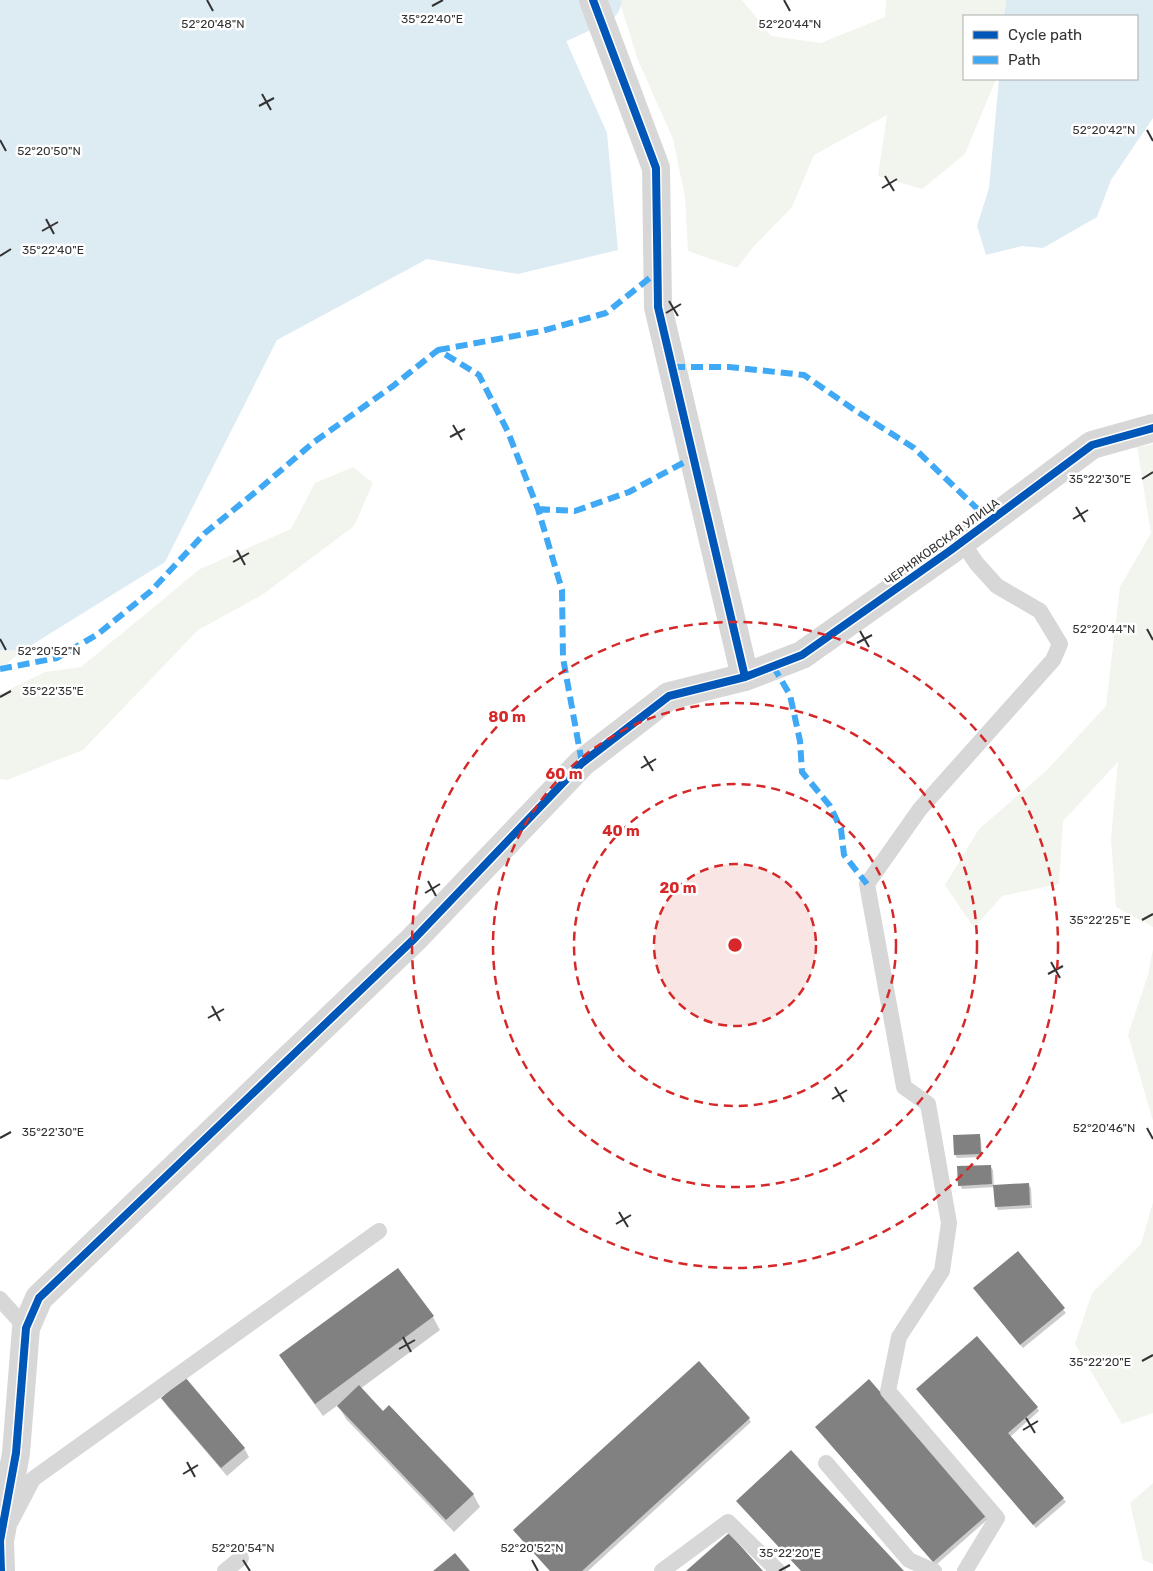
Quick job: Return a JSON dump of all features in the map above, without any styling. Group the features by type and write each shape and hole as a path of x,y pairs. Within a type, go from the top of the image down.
{"street":[{"path":"593,0 656,168 658,306 745,677"},
{"name":"ЧЕРНЯКОВСКАЯ УЛИЦА","path":"0,1571 0,1541 16,1453 26,1328 39,1298 414,939 582,763 669,696 745,677 802,655 962,542 1092,445 1153,428"}],"lane":[{"path":"962,542 977,564 998,586 1040,611 1060,644 1053,660 920,809 867,884 904,1087 928,1104 949,1223 942,1271 899,1338 888,1391 998,1518 965,1571"},
{"path":"0,1541 33,1479 378,1231"},
{"path":"0,1299 26,1328"},
{"path":"826,1464 908,1560 934,1571"},
{"path":"662,1571 728,1522 778,1571"},
{"path":"225,1571 241,1558"}],"shaded area":[{"path":"0,0 548,0 607,133 618,250 518,274 427,259 277,340 165,562 22,651 0,650"},
{"path":"619,0 742,0 771,36 821,43 885,17 886,0 1006,0 1004,15 963,15 963,80 996,80 965,154 922,189 878,176 887,115 814,155 792,207 754,246 737,268 688,251 685,197 673,139 638,60"},
{"path":"1006,0 1153,0 1153,118 1111,180 1097,217 1043,248 1022,246 986,255 977,226 989,188 999,80 1138,80 1138,15 1004,15"},
{"path":"1153,444 1153,927 1116,907 1111,839 1118,762 1063,821 1059,884 1002,896 974,928 945,885 979,829 1046,771 1106,706 1120,587 1151,533 1137,447"},
{"path":"353,467 373,483 354,526 262,595 198,630 83,750 7,780 0,779 0,694 45,672 81,667 200,569 291,529 315,483"},
{"path":"0,650 22,651 0,669"},
{"path":"1153,949 1153,1121 1128,1035 1148,975"},
{"path":"1153,1202 1153,1413 1122,1424 1075,1344 1092,1293 1141,1244"},
{"path":"1153,1483 1153,1564 1143,1560 1130,1503"}],"building":[{"path":"980,1134 981,1154 954,1155 953,1135"},
{"path":"991,1165 992,1184 958,1186 957,1166"},
{"path":"1029,1183 1030,1205 995,1207 993,1185"},
{"path":"1018,1251 1065,1308 1020,1345 973,1288"},
{"path":"398,1268 434,1316 315,1404 279,1355"},
{"path":"977,1336 1038,1407 1008,1433 1064,1498 1033,1525 916,1389"},
{"path":"699,1361 750,1418 582,1571 550,1571 513,1530"},
{"path":"185,1377 245,1448 221,1468 161,1398"},
{"path":"869,1379 987,1515 933,1562 815,1427"},
{"path":"359,1385 383,1411 389,1405 474,1494 446,1520 337,1406"},
{"path":"791,1450 904,1571 801,1571 736,1501"},
{"path":"729,1533 763,1571 686,1571"},
{"path":"455,1553 470,1571 433,1571"}],"waterway":[{"path":"556,19 597,0"}],"marked path":[{"path":"438,350 542,331 606,313 657,272"},
{"path":"0,669 57,658 98,634 151,591 205,533 314,442 393,386 438,350 479,375 508,432 538,509 562,590 563,658 582,763"},
{"path":"673,367 729,367 804,375 914,448 990,521"},
{"path":"538,509 575,511 629,492 694,457"},
{"path":"773,666 790,695 800,741 802,772 830,806 841,829 844,855 867,884"}],"cycle path":[{"path":"593,0 656,168 658,307 745,677"},
{"path":"1,1571 0,1541 16,1453 26,1328 39,1298 414,939 582,763 669,696 745,677 802,655 951,550 1092,445 1153,428"}]}
